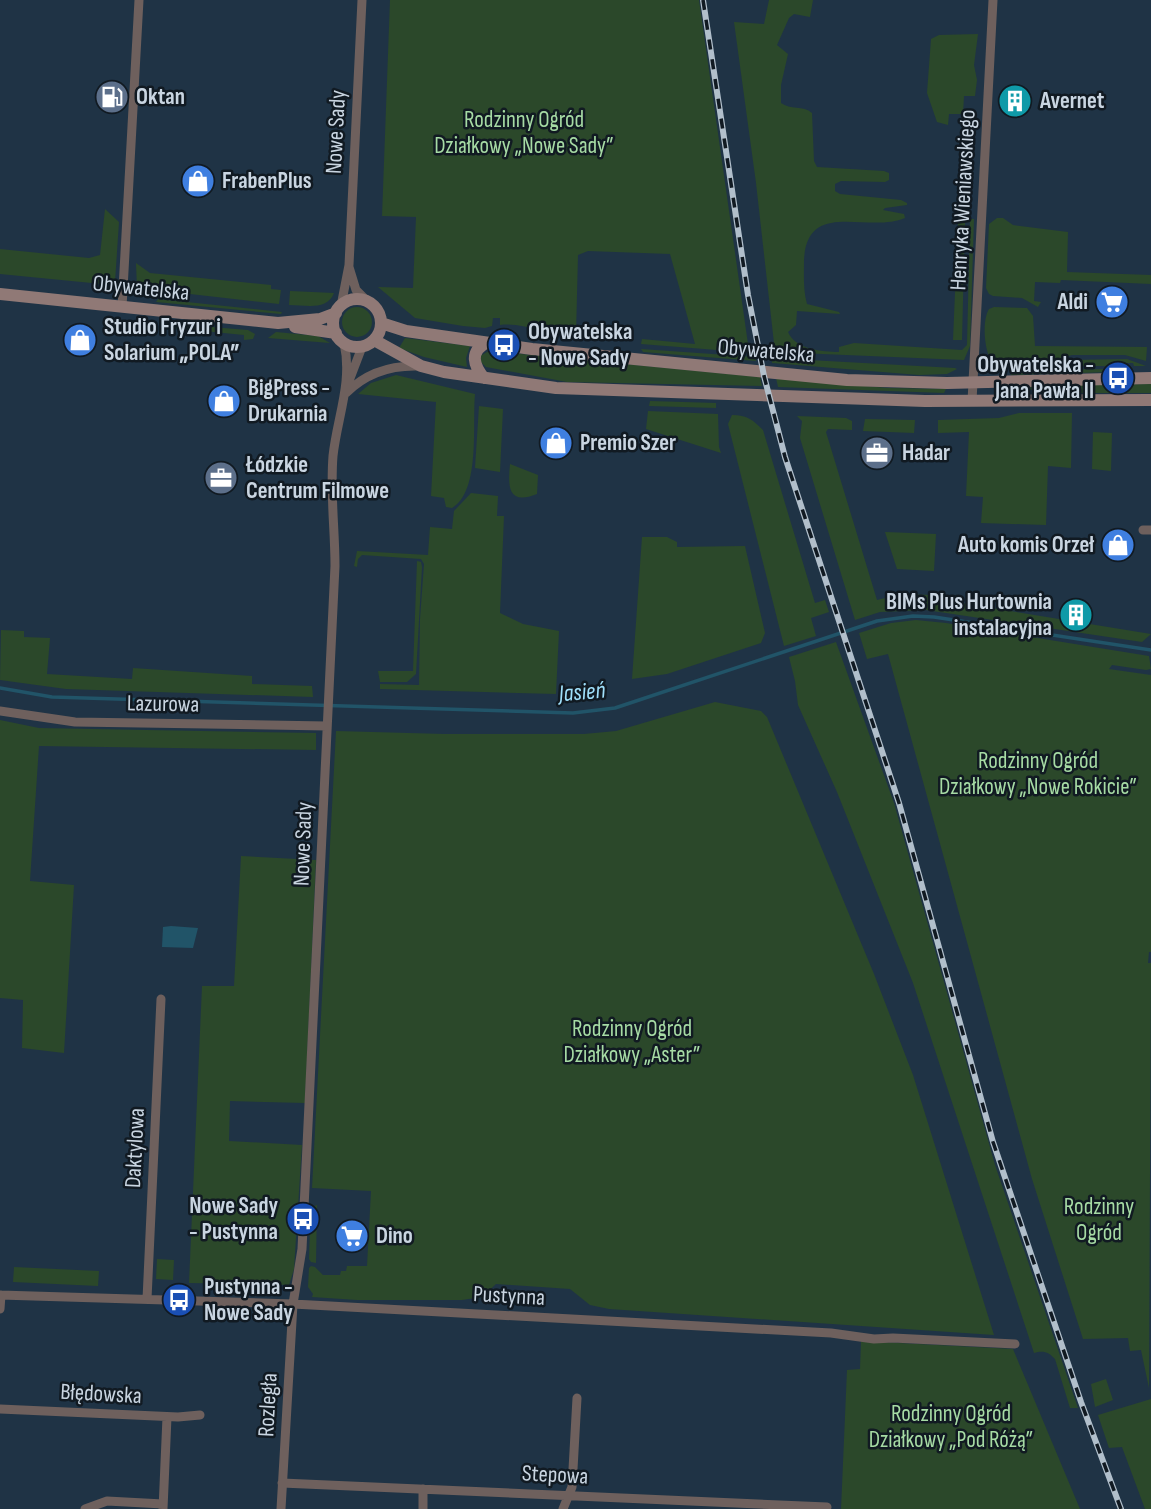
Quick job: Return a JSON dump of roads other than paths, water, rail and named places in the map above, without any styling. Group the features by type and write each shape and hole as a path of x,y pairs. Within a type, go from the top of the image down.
{"main road":[{"name":"Obywatelska","path":"0,294 278,323 340,338"},
{"path":"353,300 367,301 377,310 381,323 374,340 362,347 340,338 334,327 338,310 353,300"},
{"name":"Obywatelska","path":"278,323 320,319 338,310"},
{"name":"Obywatelska","path":"381,323 406,331 486,343 847,380 913,383 1151,378"},
{"name":"Obywatelska","path":"374,340 421,366 533,387 972,401 1151,400"},
{"path":"484,378 475,366 474,359 478,349 486,343"}],"street":[{"path":"122,307 139,0"},
{"name":"Nowe Sady","path":"338,310 349,265 362,0"},
{"name":"Henryka Wieniawskiego","path":"972,401 993,0"},
{"name":"Nowe Sady","path":"349,265 356,289 367,301"},
{"name":"Nowe Sady","path":"293,1304 302,1249 315,1010 335,566 331,496 334,447 346,390 347,357 340,338"},
{"name":"Nowe Sady","path":"346,390 362,347"},
{"name":"Obywatelska","path":"346,390 381,370 421,366"},
{"name":"Lazurowa","path":"0,711 75,722 327,723"},
{"name":"Daktylowa","path":"147,1299 161,999"},
{"path":"0,1295 0,1309"},
{"name":"Pustynna","path":"0,1295 293,1304 818,1332 874,1339 1015,1344"},
{"name":"Rozległa","path":"281,1509 293,1304"},
{"path":"563,1509 572,1484 577,1398"},
{"name":"Błędowska","path":"0,1409 167,1417 200,1415"},
{"path":"85,1509 107,1501 163,1506 167,1417"},
{"name":"Stepowa","path":"282,1483 568,1495 710,1506 827,1507"},
{"path":"422,1509 424,1489"}],"water":[{"path":"163,927 198,928 193,948 162,947"}],"waterway":[{"name":"Jasień","path":"0,688 52,697 573,713 615,708 877,621 913,616 1151,650"}],"railway":[{"path":"703,0 748,295 764,376 785,457 899,803 993,1142 1081,1402 1121,1509"}],"place":[{"name":"Oktan","path":"112,97"},
{"name":"Avernet","path":"1015,101"},
{"name":"FrabenPlus","path":"198,181"},
{"name":"Aldi","path":"1112,302"},
{"name":"Studio Fryzur i Solarium „POLA”","path":"80,340"},
{"name":"Obywatelska - Nowe Sady","path":"504,345"},
{"name":"Obywatelska - Jana Pawła II","path":"1118,378"},
{"name":"BigPress - Drukarnia","path":"224,401"},
{"name":"Premio Szer","path":"556,443"},
{"name":"Hadar","path":"877,453"},
{"name":"Łódzkie Centrum Filmowe","path":"221,478"},
{"name":"Auto komis Orzeł","path":"1118,545"},
{"name":"BIMs Plus Hurtownia instalacyjna","path":"1076,615"},
{"name":"Nowe Sady - Pustynna","path":"303,1219"},
{"name":"Dino","path":"352,1236"},
{"name":"Pustynna - Nowe Sady","path":"179,1300"}],"park label":[{"name":"Rodzinny Ogród Działkowy „Nowe Sady”","path":"524,133"},
{"name":"Rodzinny Ogród Działkowy „Nowe Rokicie”","path":"1038,774"},
{"name":"Rodzinny Ogród Działkowy „Aster”","path":"632,1042"},
{"name":"Rodzinny Ogród","path":"1099,1220"},
{"name":"Rodzinny Ogród Działkowy „Pod Różą”","path":"951,1427"}]}
